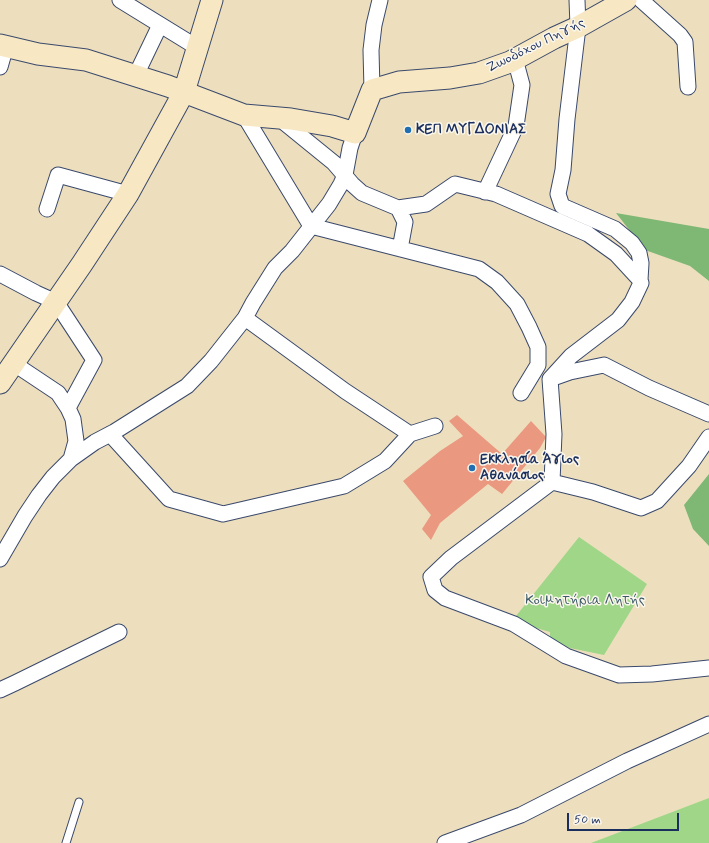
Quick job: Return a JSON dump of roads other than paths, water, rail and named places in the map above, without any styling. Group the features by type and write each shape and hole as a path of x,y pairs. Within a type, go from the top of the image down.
{"street":[{"path":"120,0 198,48"},
{"path":"0,383 128,194 184,92 212,0"},
{"path":"0,559 39,495 53,477 71,459 95,442 187,386 211,361 245,318 275,268 292,252 329,204 345,175 350,148 372,90 371,50 374,25 380,0"},
{"path":"552,482 554,434 550,379 571,356 618,320 632,302 641,283 641,263 639,253 632,243 615,229 562,206 558,194 563,170 567,118 578,27 577,0"},
{"name":"Ζωοδόχου Πηγής","path":"372,90 399,82 450,78 479,73 515,59 578,27 626,0"},
{"path":"641,0 680,35 685,42 688,87"},
{"path":"136,75 160,25"},
{"path":"0,67 3,46 38,54 86,60 136,75 244,115 279,118 332,126 355,133"},
{"path":"485,192 516,126 522,85 515,59"},
{"path":"244,115 311,226 479,269 497,282 517,304 538,347 538,366 521,393"},
{"path":"279,118 334,163 352,184 362,192 398,208 426,204 455,184 485,192 509,200 588,234 616,254 640,280"},
{"path":"47,209 58,175 128,194"},
{"path":"398,208 405,222 400,249"},
{"path":"0,274 56,302 94,360 68,408"},
{"path":"245,318 345,391 410,434"},
{"path":"13,363 58,393 68,408 73,419 76,441 71,459"},
{"path":"550,379 570,372 604,365 649,388 709,414"},
{"path":"110,434 169,499 223,514 344,486 386,461 410,434 435,426"},
{"path":"552,482 593,492 641,508 657,501 689,466 709,437"},
{"path":"552,482 451,558 431,577 435,590 445,598 514,624 566,656 618,675 652,674 709,668"},
{"path":"0,690 119,632"},
{"path":"445,843 521,815 627,761 709,724"}],"lane":[{"path":"66,843 80,802"}],"place":[{"name":"ΚΕΠ ΜΥΓΔΟΝΙΑΣ","path":"408,130"},
{"name":"Εκκλησία Άγιος Αθανάσιος","path":"472,468"}],"park label":[{"name":"Κοιμητήρια Λητής","path":"585,601"}]}
